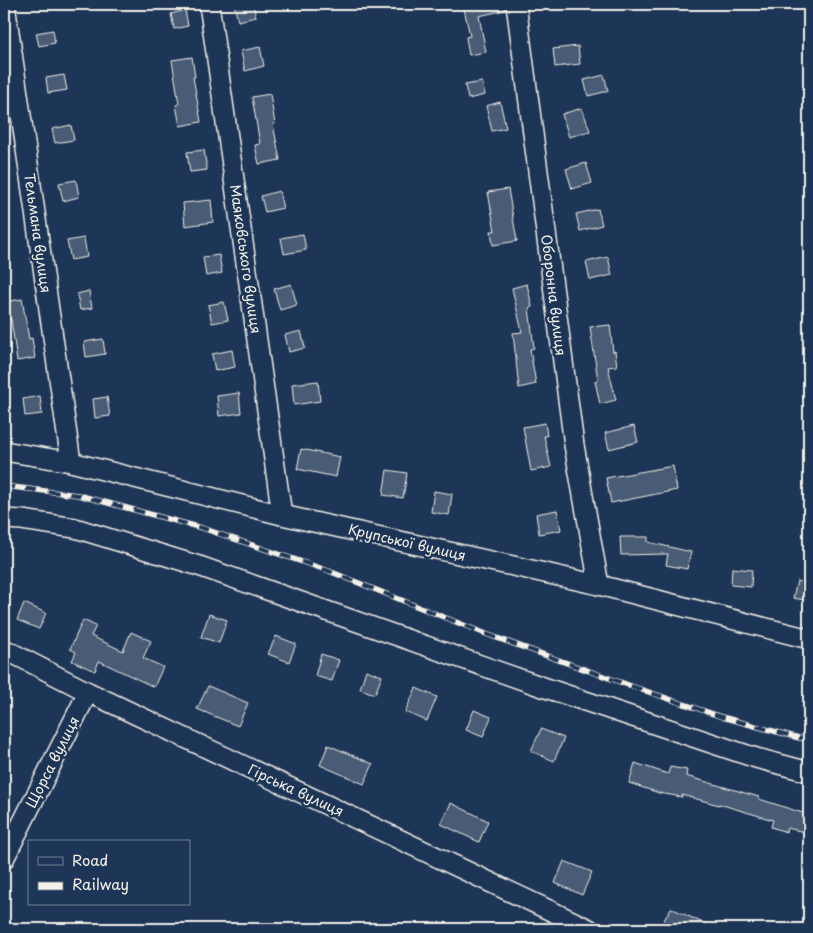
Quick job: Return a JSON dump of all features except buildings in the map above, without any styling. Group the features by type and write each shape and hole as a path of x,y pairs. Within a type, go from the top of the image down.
{"street":[{"name":"Тельмана вулиця","path":"5,4 71,462"},
{"name":"Маяковського вулиця","path":"209,4 282,514"},
{"name":"Оборонна вулиця","path":"516,4 574,445 599,585"},
{"name":"Крупської вулиця","path":"4,451 71,462 282,514 599,585 809,639"},
{"path":"4,519 76,528 199,566 537,685 756,758 809,772"},
{"name":"Гірська вулиця","path":"4,649 88,692 567,924 589,929"},
{"name":"Щорса вулиця","path":"4,858 88,692"}],"railway":[{"path":"4,486 78,495 202,528 329,571 486,634 634,687 722,717 809,739"}]}
